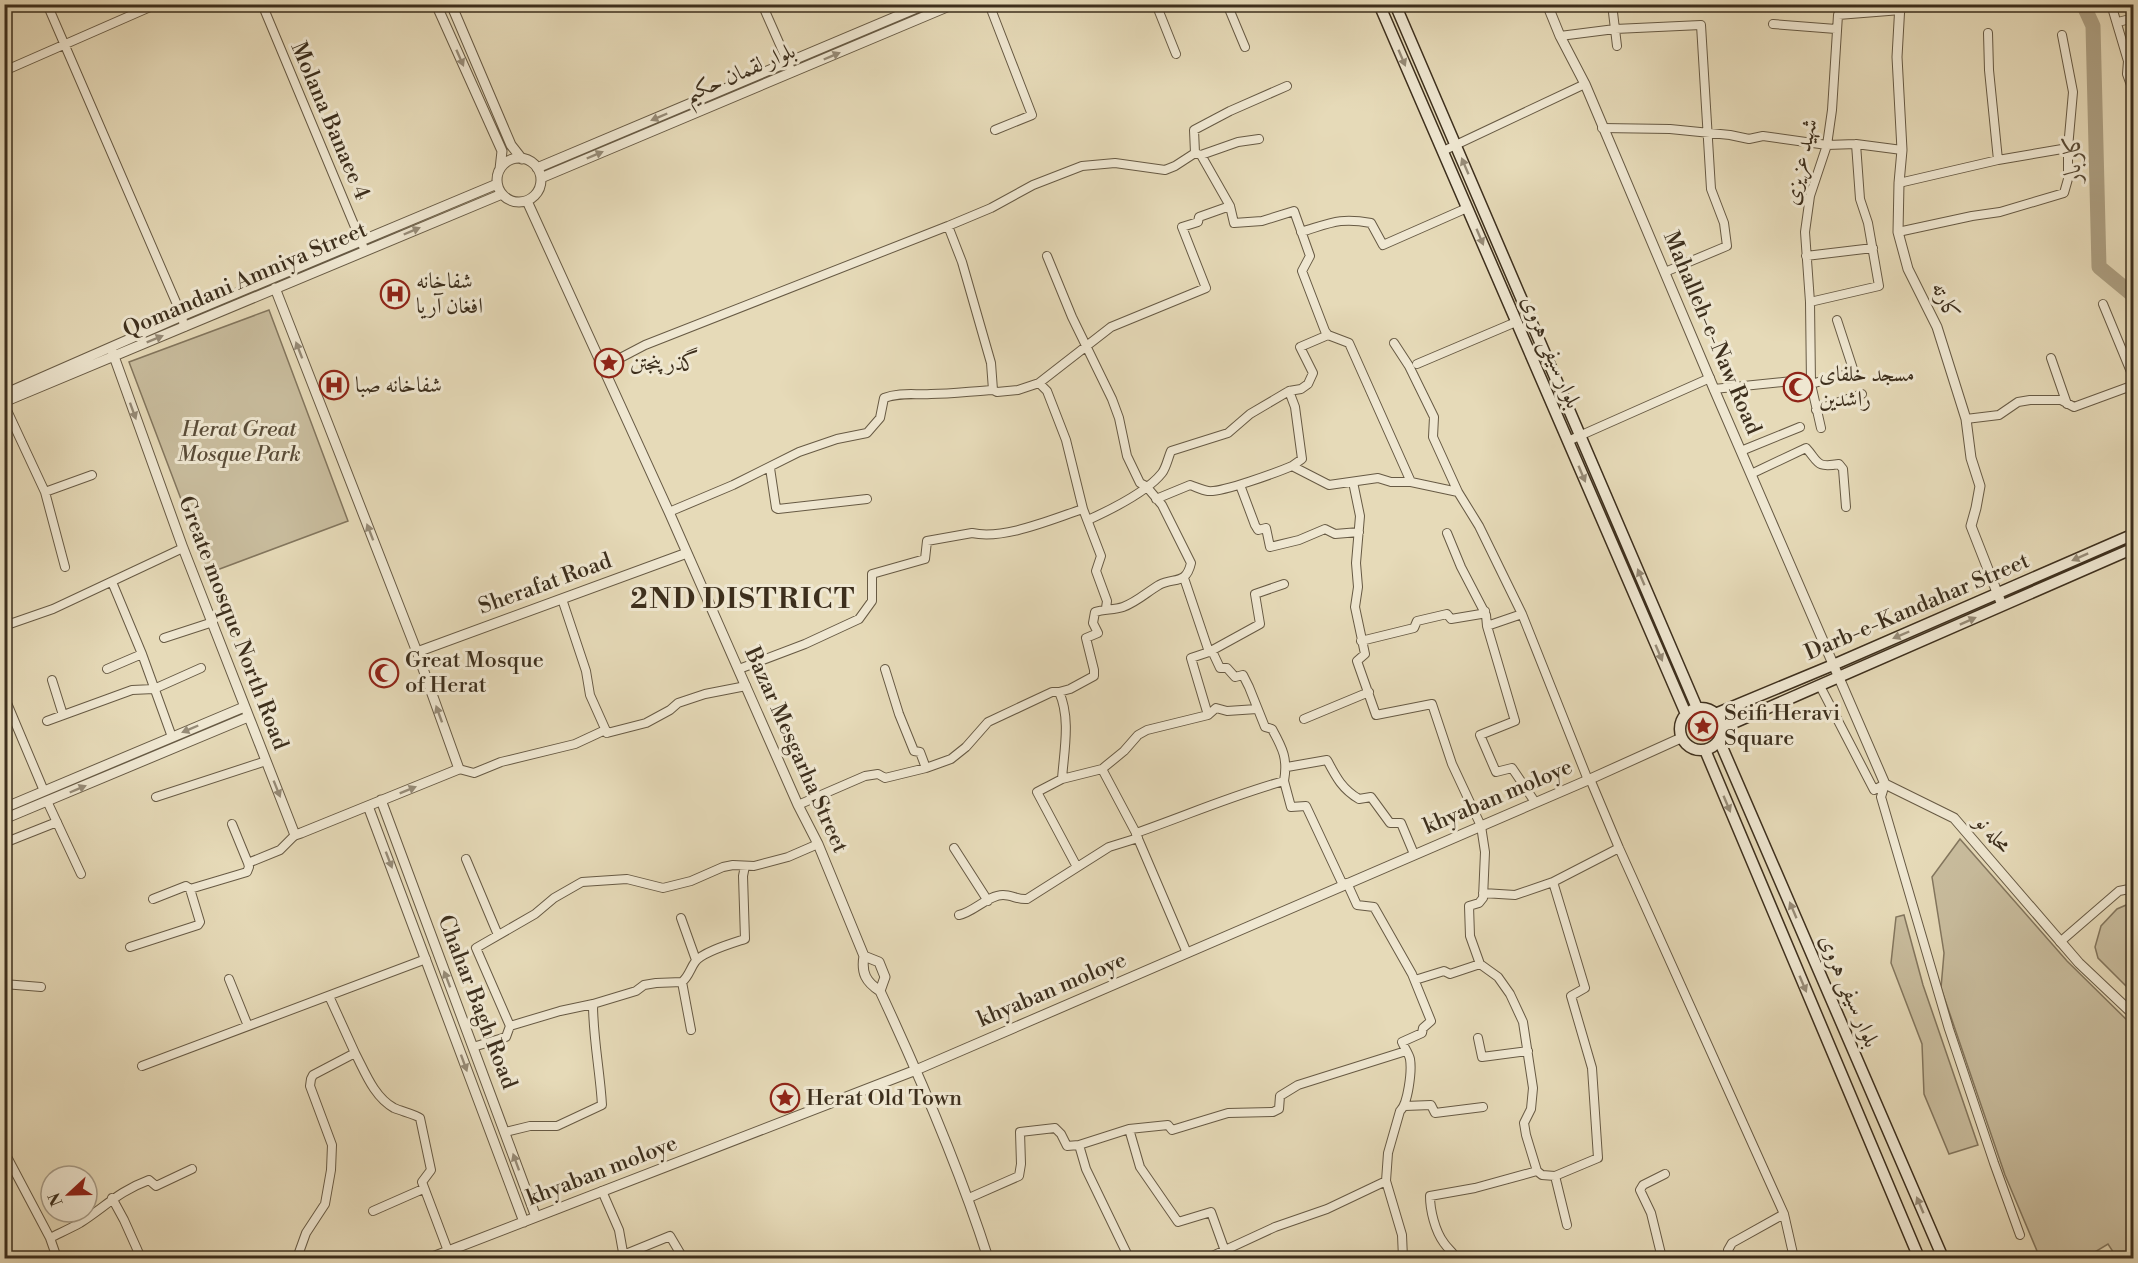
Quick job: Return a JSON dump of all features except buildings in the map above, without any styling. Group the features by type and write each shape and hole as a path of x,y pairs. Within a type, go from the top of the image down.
{"main road":[{"name":"بلوار سیفی هروی","path":"1379,4 1686,714"},
{"name":"بلوار سیفی هروی","path":"1395,4 1697,708"},
{"name":"Darb-e-Kandahar Street","path":"1715,714 2133,534"},
{"name":"Darb-e-Kandahar Street","path":"1722,728 2133,548"},
{"path":"1697,708 1710,710 1715,714 1722,728 1719,740 1715,745 1704,750 1693,749 1682,738 1680,728 1686,714 1697,708"},
{"name":"بلوار سیفی هروی","path":"1719,740 1943,1258"},
{"name":"بلوار سیفی هروی","path":"1704,750 1919,1258"},
{"path":"1812,1003 1830,995"}],"street":[{"path":"47,4 182,316 184,327"},
{"path":"4,71 157,4"},
{"name":"Molana Banaee 4","path":"262,4 365,251"},
{"path":"436,4 502,151 497,184 502,194 513,201 527,201 538,192 539,173 528,160 512,159 500,169"},
{"path":"451,4 512,145 522,159"},
{"path":"762,4 792,72"},
{"name":"بلوار لقمان حکیم","path":"539,173 914,7 926,4"},
{"name":"بلوار لقمان حکیم","path":"539,173 792,72 954,4"},
{"path":"988,4 1032,115 995,130"},
{"path":"1156,4 1176,54"},
{"path":"1227,4 1245,47"},
{"name":"Mahalleh-e-Naw Road","path":"1547,4 1560,36 1585,84 1839,678"},
{"path":"1612,4 1617,46"},
{"path":"2111,4 2128,61 2127,74 2133,93"},
{"path":"1773,24 1836,29 1838,15 1900,7"},
{"name":"کارته","path":"1900,7 1897,57 1902,150 1898,232 1908,269 1936,327 1966,419 1971,458 1980,486 1971,526 2002,605"},
{"path":"2118,22 2133,18"},
{"path":"1560,36 1615,29 1701,25 1711,189 1724,223 1727,246 1665,273"},
{"name":"شهید عزیزی","path":"1821,428 1811,381 1810,302 1805,232 1810,196 1827,145 1832,110 1836,29"},
{"path":"1988,33 1989,70 1998,160"},
{"path":"1898,232 2000,212 2064,193 2068,179 2073,92 2062,35"},
{"path":"1443,151 1585,84"},
{"path":"1287,86 1194,130 1198,154 1230,206 1234,223 1262,221 1294,211 1310,256 1302,271 1325,331 1328,335 1349,344 1411,482"},
{"path":"1602,128 1670,129 1749,139 1763,136 1827,145 1856,144 1902,150"},
{"path":"603,367 645,345 948,226 991,208 1033,185 1083,166 1115,163 1165,170 1198,154 1238,142 1259,139"},
{"path":"1810,302 1880,286 1868,223 1860,199 1856,144"},
{"path":"1899,183 1998,160 2068,148"},
{"name":"Qomandani Amniya Street","path":"4,403 182,316 497,184"},
{"name":"Qomandani Amniya Street","path":"4,394 184,327 502,194"},
{"name":"Bazar Mesgarha Street","path":"527,201 669,512 798,806 818,844 864,956 862,969 869,984 880,992 916,1070 969,1198 988,1258"},
{"path":"669,512 770,468 799,452 837,439 867,433 880,418 884,398 889,396 911,393 993,390 997,392 1018,390 1040,383 1067,360 1087,347 1089,342 1111,327 1206,288 1182,227 1198,222 1199,217 1230,206"},
{"path":"1301,232 1335,221 1350,219 1371,224 1383,245 1467,208"},
{"path":"948,226 963,262 991,363 993,390"},
{"path":"1806,256 1873,248"},
{"path":"798,806 865,776 879,774 885,778 951,759 966,747 988,722 1052,692 1070,689 1094,676 1086,638 1098,633 1093,623 1095,612 1122,607 1160,585 1184,578 1189,574 1191,563 1162,505 1146,486 1140,483 1127,456 1119,418 1072,317 1047,256"},
{"path":"275,288 417,652 459,770"},
{"path":"2103,304 2133,379"},
{"path":"1714,388 1811,381 1854,372 1837,320"},
{"path":"1417,364 1431,356 1516,322"},
{"path":"1088,520 1118,506 1163,472 1171,451 1228,433 1250,414 1289,391 1301,389 1308,384 1313,373 1300,347 1328,335"},
{"path":"1394,343 1413,373 1434,417 1433,437 1458,492 1479,526 1522,614 1589,780 1784,1214 1794,1258"},
{"name":"Greate mosque North Road","path":"112,352 183,548 295,835"},
{"path":"2051,358 2067,404"},
{"path":"1568,441 1710,378"},
{"path":"1040,383 1047,392 1066,440 1083,508 1101,556 1096,571 1107,601 1106,609"},
{"path":"1966,419 1999,415 2018,402 2030,400 2061,400 2074,407 2133,385"},
{"path":"1156,499 1190,485 1210,492 1240,486 1250,480 1292,466 1302,459 1294,407 1289,391"},
{"path":"1816,410 1862,394"},
{"path":"4,403 45,492 64,567"},
{"path":"1741,451 1800,427"},
{"path":"1751,474 1806,448 1813,460 1820,465 1839,464 1843,470 1846,507"},
{"path":"1292,466 1329,485 1377,478 1391,482 1411,482 1458,492"},
{"path":"770,468 778,509 867,499"},
{"path":"45,492 93,475"},
{"path":"1353,482 1360,516 1356,563 1358,587 1355,607 1365,654 1357,661 1376,715 1432,704 1452,764 1481,826 1485,852 1483,898 1479,903 1471,904 1468,908 1470,936 1480,964 1498,977 1510,994 1523,1022 1533,1088 1531,1109 1524,1123 1526,1135 1538,1171 1542,1175 1555,1176 1598,1158 1592,1068 1571,996 1585,988 1553,882"},
{"path":"1240,486 1258,530 1266,528 1270,547 1299,540 1325,529 1335,534 1359,532"},
{"path":"739,669 805,644 859,619 872,601 872,574 925,560 927,541 972,533 1005,533 1083,508"},
{"path":"1447,533 1461,567 1485,611 1487,626 1515,721 1480,735 1496,772 1512,768 1535,802"},
{"path":"4,626 53,609 183,548"},
{"name":"Sherafat Road","path":"417,652 687,553"},
{"path":"1184,578 1209,652 1213,653 1220,668 1227,668 1235,677 1243,675 1264,727 1272,729 1282,747 1287,766 1284,781 1292,807 1306,806 1357,905 1374,907 1415,980 1431,1021 1423,1028 1422,1034 1402,1042 1410,1059 1405,1106 1400,1111 1388,1153 1386,1181 1402,1235 1403,1258"},
{"path":"112,582 142,654 172,737"},
{"path":"1208,715 1191,658 1209,652 1260,624 1255,594 1284,584"},
{"path":"562,599 586,671 590,695 607,733"},
{"path":"1361,641 1414,628 1418,621 1447,614 1451,619 1481,614 1485,611"},
{"path":"1487,626 1522,614"},
{"path":"164,638 213,622"},
{"path":"107,669 142,654"},
{"path":"47,721 132,690 154,688 201,668"},
{"path":"885,669 899,714 914,751 920,752 926,768"},
{"path":"1839,678 1885,784 1881,797 1949,1029 2020,1235"},
{"path":"52,680 63,715"},
{"path":"248,863 280,850 295,835 459,770 474,773 501,762 574,744 603,731 607,733 645,723 670,710 678,703 705,694 746,686"},
{"path":"1820,686 1874,790 1885,784"},
{"path":"1059,692 1063,701 1065,721 1062,779"},
{"path":"1304,719 1369,692"},
{"path":"4,696 44,791"},
{"path":"4,808 244,707"},
{"path":"1077,867 1037,792 1062,779 1102,769 1124,751 1138,735 1147,730 1208,715 1216,708 1227,711 1257,709"},
{"path":"4,819 248,717"},
{"name":"khyaban moloye","path":"430,1258 916,1070 1682,738"},
{"path":"1287,766 1328,760 1338,782 1347,792 1359,799 1371,797 1390,823 1401,823 1414,854"},
{"path":"156,797 266,761"},
{"path":"1102,769 1137,835 1187,953"},
{"path":"959,915 968,913 1003,895 1020,900 1027,899 1109,847 1202,807 1284,781"},
{"name":"محله نو","path":"1885,784 1954,818 2079,963 2133,1015"},
{"name":"Chahar Bagh Road","path":"381,800 536,1217"},
{"path":"47,801 81,874"},
{"name":"Chahar Bagh Road","path":"368,806 524,1222"},
{"path":"4,843 57,822"},
{"path":"153,899 186,886 190,889 247,872 248,863 232,825"},
{"path":"473,1047 506,1037 510,1026 476,948 535,914 554,898 582,882 627,879 663,888 691,881 723,867 754,866 788,857 818,844"},
{"path":"954,848 988,901"},
{"path":"1483,893 1515,895 1553,882 1619,848"},
{"path":"466,860 498,935"},
{"path":"510,1026 636,991 644,985 682,982 690,973 696,960 745,939 743,876 745,866"},
{"path":"2060,942 2119,891 2133,888"},
{"path":"130,947 198,925 200,922 190,889"},
{"path":"681,918 696,960"},
{"name":"Bazar Mesgarha Street","path":"864,956 879,962 885,977 880,992"},
{"path":"142,1066 426,959"},
{"path":"1415,980 1444,971 1450,974 1480,964"},
{"path":"229,979 248,1026"},
{"path":"682,982 691,1030"},
{"path":"4,984 41,987"},
{"path":"329,996 355,1053 377,1093 390,1106 420,1118 431,1170 422,1182 423,1190 448,1251"},
{"path":"505,1132 530,1126 557,1126 602,1105 592,1004"},
{"path":"1478,1038 1482,1057 1528,1051"},
{"path":"969,1198 1019,1176 1020,1132 1055,1128 1067,1146 1079,1145 1129,1129 1167,1125 1172,1130 1228,1113 1274,1112 1279,1109 1280,1096 1298,1085 1406,1051"},
{"path":"297,1258 306,1233 325,1204 331,1170 332,1144 310,1086 310,1079 313,1075 355,1053"},
{"path":"1405,1106 1431,1105 1435,1113 1483,1107"},
{"path":"1129,1129 1140,1167 1178,1222 1211,1212 1221,1255"},
{"path":"1079,1145 1086,1169 1129,1258"},
{"path":"4,1151 50,1238 57,1258"},
{"path":"50,1238 80,1223 112,1198 149,1180 156,1186 192,1169"},
{"path":"1456,1258 1443,1242 1435,1223 1430,1196 1475,1188 1538,1171"},
{"path":"1662,1258 1651,1213 1640,1190 1643,1185 1665,1174"},
{"path":"1555,1176 1567,1225"},
{"path":"1208,1258 1221,1255 1275,1227 1327,1209 1386,1181"},
{"path":"373,1211 423,1190"},
{"path":"602,1191 619,1230 621,1258 670,1236 683,1258"},
{"path":"112,1198 141,1258"},
{"path":"1731,1258 1728,1250 1732,1243 1784,1214"}],"green space":[{"name":"Herat Great Mosque Park","path":"269,310 348,521 209,573 129,362"},
{"path":"1960,839 2067,961 2133,1026 2133,1258 2117,1258 2108,1244 2085,1258 2040,1258 2005,1175 1941,988 1944,953 1932,877"},
{"path":"2133,902 2133,993 2098,958 2095,947 2101,926 2117,909"},
{"path":"1904,915 1923,985 1978,1145 1949,1154 1924,1094 1922,1044 1891,963 1896,917"}],"waterway":[{"name":"کاربار","path":"2083,4 2093,26 2099,267 2134,296"}],"place":[{"name":"شفاخانه افغان آریا","path":"395,294"},
{"name":"گذر پنجتن","path":"609,363"},
{"name":"شفاخانه صبا","path":"334,385"},
{"name":"مسجد خلفای راشدین","path":"1798,387"},
{"name":"Great Mosque of Herat","path":"384,673"},
{"name":"Seifi Heravi Square","path":"1703,726"},
{"name":"Herat Old Town","path":"785,1098"}],"district":[{"name":"2ND DISTRICT","path":"743,599"}]}
